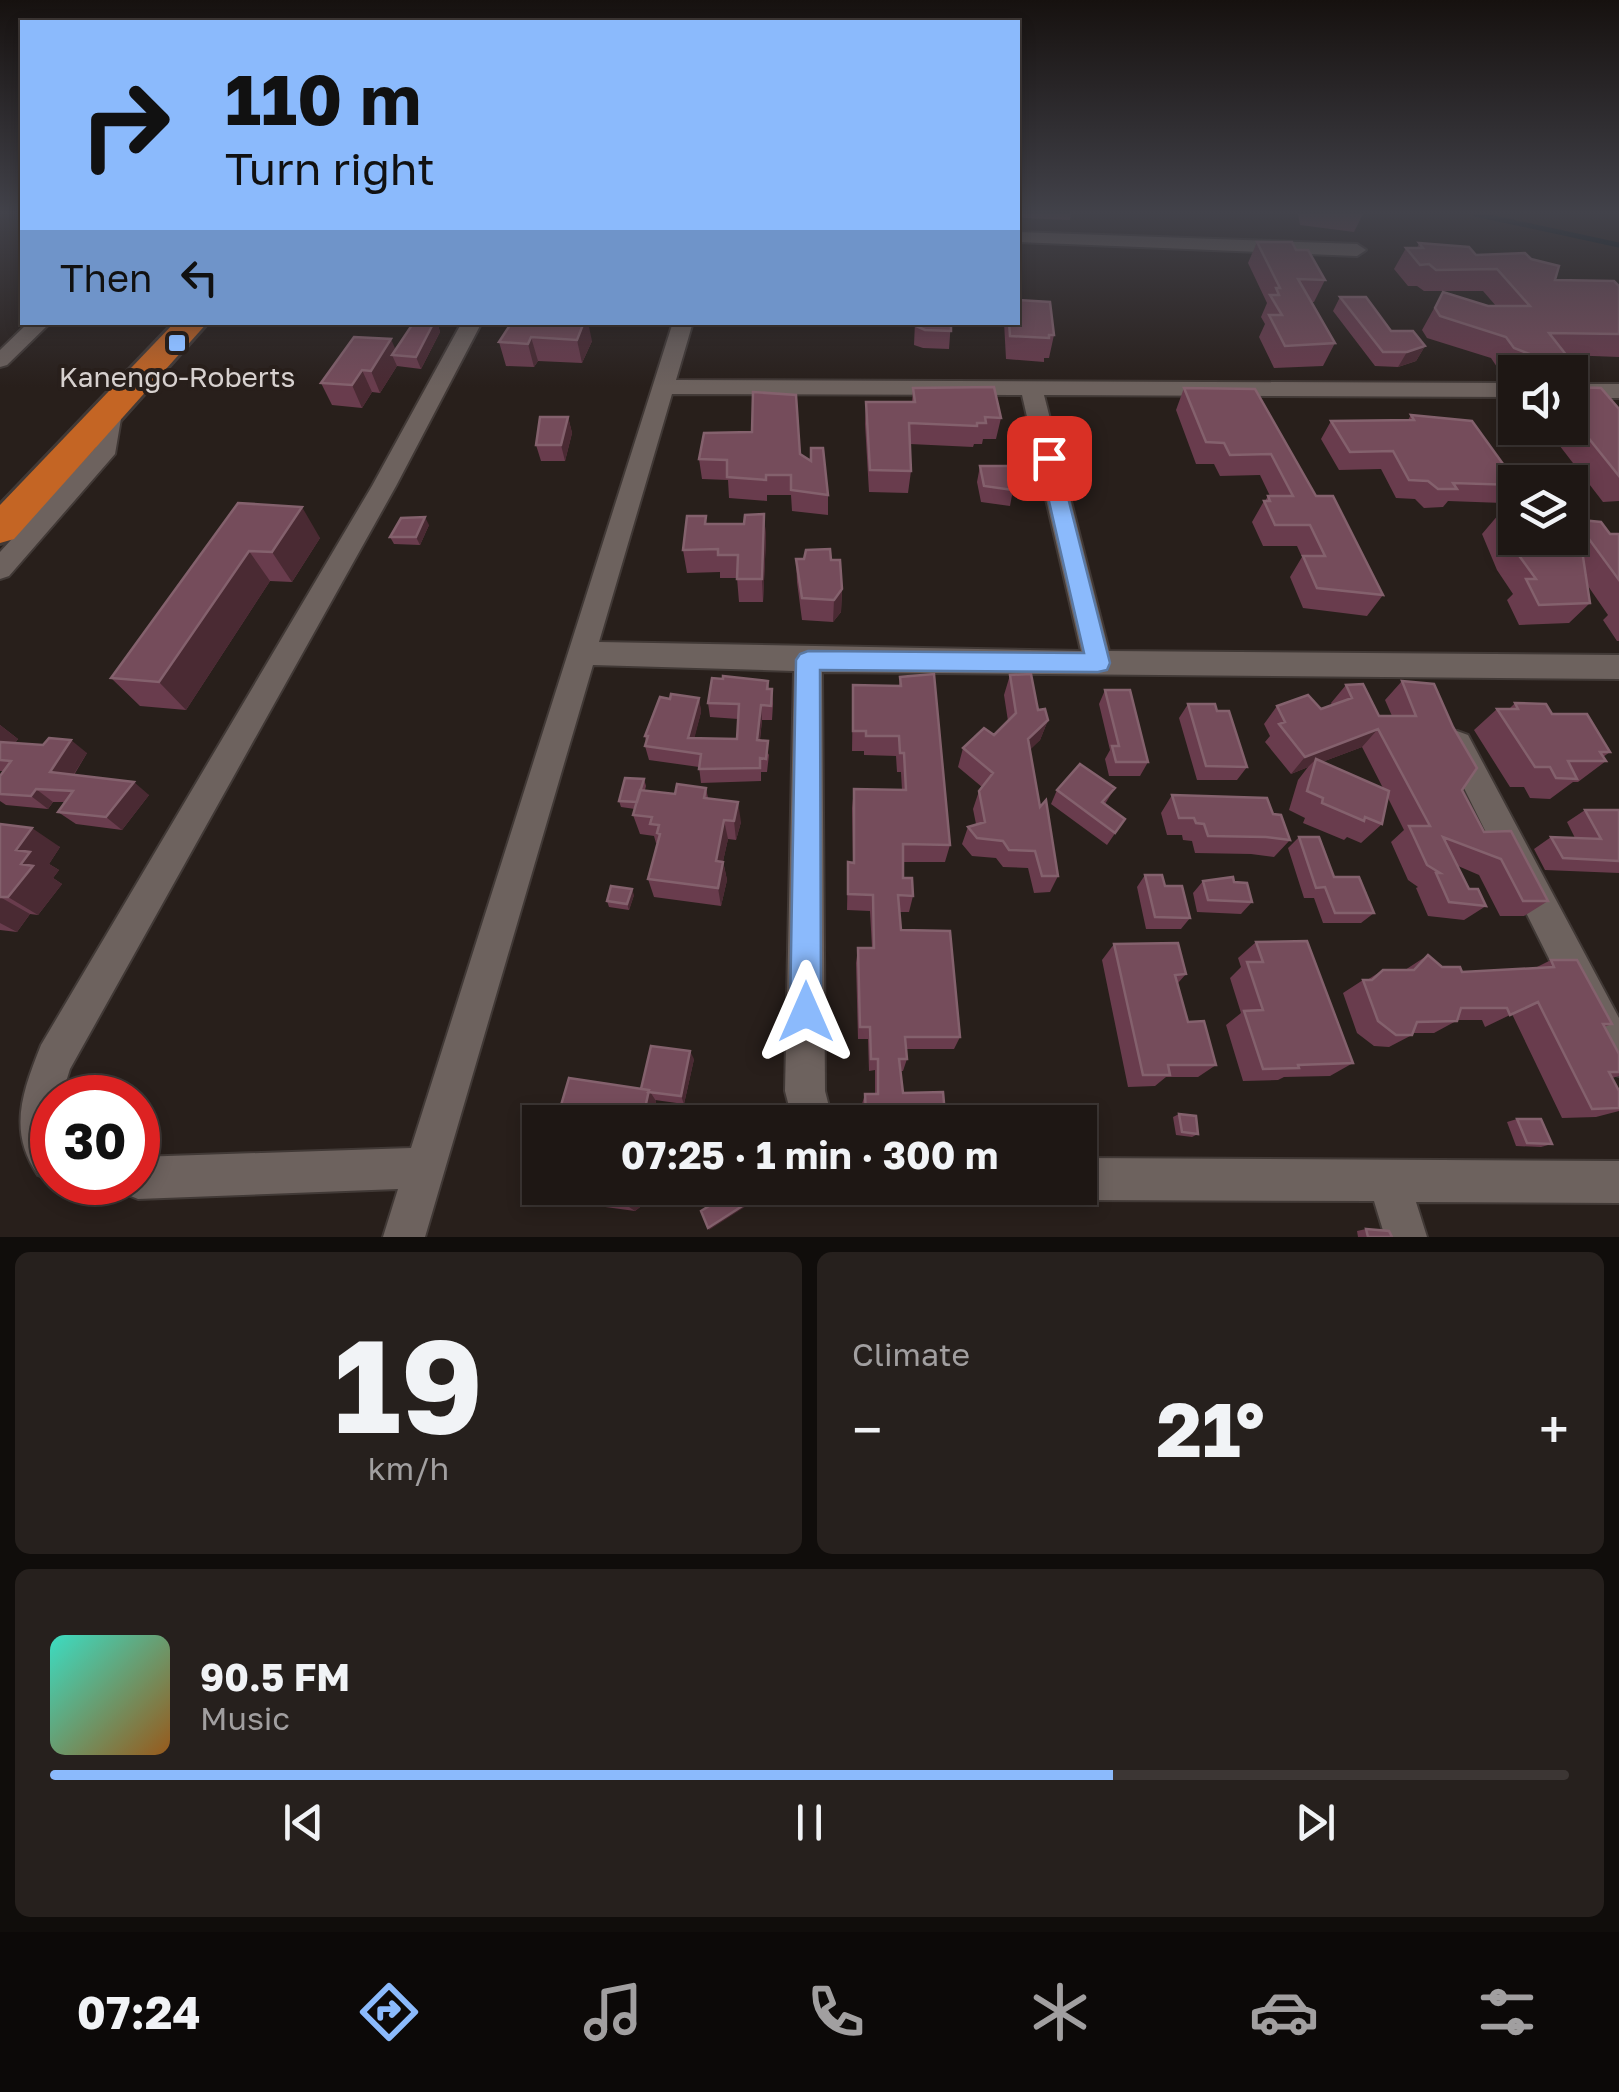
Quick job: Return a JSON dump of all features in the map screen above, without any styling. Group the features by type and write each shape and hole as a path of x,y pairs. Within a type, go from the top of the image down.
{"highway":[{"path":"0,502 169,325"},
{"path":"0,529 190,325"}],"street":[{"path":"0,361 38,325"},
{"path":"49,1075 384,486 470,325"},
{"path":"404,1237 682,325"},
{"path":"661,386 1498,390"},
{"path":"1032,389 1098,663"},
{"path":"1588,390 1619,391"},
{"path":"0,569 107,449 112,407"},
{"path":"583,653 808,660 1619,667"},
{"path":"808,660 805,1091 809,1105"},
{"path":"1418,667 1619,1057"},
{"path":"160,1177 424,1168"},
{"path":"1097,1178 1619,1182"},
{"path":"1388,1180 1406,1237"}],"building":[{"path":"1272,272 1320,272 1325,280 1298,279 1335,343 1285,346 1269,315 1282,315 1270,295 1279,295 1276,288 1280,288"},
{"path":"1499,272 1557,272 1555,280 1614,281 1619,286 1619,334 1549,333 1566,355 1532,355 1514,348 1506,337 1440,316 1435,308 1443,292 1488,306 1530,306"},
{"path":"1340,297 1366,297 1391,331 1413,331 1425,346 1407,352 1383,352"},
{"path":"1020,300 1050,302 1054,335 1010,336 1009,325 1020,325"},
{"path":"412,325 432,325 416,357 392,355"},
{"path":"510,325 583,325 577,340 531,337 528,344 499,342"},
{"path":"951,325 951,331 925,330 916,326"},
{"path":"354,337 391,339 371,371 362,370 352,385 321,383"},
{"path":"994,387 1001,418 985,417 986,423 977,426 909,423 911,471 870,470 866,402 915,402 913,388"},
{"path":"1184,388 1255,389 1316,496 1333,496 1383,595 1317,588 1303,556 1325,556 1310,525 1275,525 1264,501 1270,501 1268,496 1293,496 1271,454 1230,455 1224,443 1206,442"},
{"path":"1588,388 1601,388 1619,409 1619,476 1588,437"},
{"path":"753,392 796,395 800,454 811,461 811,448 823,448 828,495 791,490 791,475 766,475 766,480 727,477 727,460 699,459 704,433 752,432"},
{"path":"1411,415 1472,421 1504,465 1498,465 1498,484 1453,483 1457,489 1438,489 1428,481 1409,480 1393,451 1350,452 1331,421 1414,420"},
{"path":"540,417 568,417 561,445 536,445"},
{"path":"980,466 1011,466 1013,490 984,486"},
{"path":"238,503 302,507 272,552 249,551 159,682 111,678"},
{"path":"764,514 762,579 737,579 738,555 718,555 718,549 683,550 687,516 706,516 705,524 744,524 745,515"},
{"path":"425,517 416,537 390,537 401,518"},
{"path":"1588,521 1601,522 1610,534 1619,534 1619,580 1588,538"},
{"path":"830,549 831,560 840,560 842,589 834,600 802,598 796,559 804,559 806,550"},
{"path":"1519,555 1583,555 1590,603 1539,605 1526,579 1536,579"},
{"path":"934,674 950,845 903,844 903,878 912,878 913,896 898,895 901,930 950,931 960,1037 905,1037 907,1059 899,1059 903,1093 943,1092 944,1105 866,1105 865,1094 878,1094 878,1059 871,1059 870,1027 860,1027 858,948 874,948 873,895 848,894 848,862 854,863 854,789 906,790 899,736 866,736 866,731 853,731 853,685 901,686 900,677"},
{"path":"1031,674 1038,710 1045,709 1048,720 1028,739 1040,807 1046,800 1058,876 1042,876 1035,851 1009,850 1003,841 977,838 968,827 985,822 979,791 993,773 963,748 984,728 994,735 1016,713 1010,675"},
{"path":"712,678 768,681 767,689 772,689 771,706 761,705 757,740 768,741 766,759 760,758 760,768 699,769 701,754 645,746 660,697 670,699 671,694 699,698 688,738 737,739 739,704 708,703"},
{"path":"1402,681 1434,684 1477,768 1462,790 1484,832 1511,831 1548,901 1523,901 1501,859 1443,837 1469,889 1478,889 1486,906 1449,902 1436,873 1440,873 1427,865 1409,826 1430,826 1378,729 1305,757 1279,724 1285,722 1277,706 1308,695 1321,709 1352,698 1346,685 1363,684 1379,716 1416,716"},
{"path":"1105,690 1130,690 1148,762 1116,762 1112,746 1119,746"},
{"path":"1515,703 1546,704 1552,714 1587,714 1610,752 1600,752 1606,761 1568,761 1577,779 1556,778 1550,767 1535,767 1497,709 1518,709"},
{"path":"1188,704 1215,704 1217,711 1229,711 1247,767 1206,766"},
{"path":"49,738 71,740 50,772 134,782 106,817 58,812 73,791 36,789 31,796 0,794 0,776 11,761 0,760 0,742 43,745"},
{"path":"1316,759 1389,791 1382,824 1365,817 1364,821 1322,803 1323,798 1307,791"},
{"path":"1080,764 1115,788 1102,802 1125,819 1115,833 1057,790"},
{"path":"625,778 644,779 637,802 619,801"},
{"path":"677,784 706,788 704,798 738,802 734,821 724,820 716,861 723,862 718,888 648,879 660,834 659,825 650,824 652,817 633,815 640,790 675,794"},
{"path":"1172,795 1267,798 1273,814 1281,815 1290,840 1208,836 1204,824 1196,823 1194,818 1179,818"},
{"path":"1585,810 1619,810 1619,861 1563,858 1551,837 1601,839"},
{"path":"0,824 32,828 16,850 30,852 21,864 33,866 8,897 0,897"},
{"path":"1299,837 1319,837 1334,877 1359,877 1374,913 1335,913 1325,887 1316,888"},
{"path":"1145,875 1162,875 1165,886 1182,886 1190,918 1155,917"},
{"path":"1233,877 1234,882 1247,883 1252,902 1208,900 1203,881"},
{"path":"611,886 632,889 627,904 607,901"},
{"path":"1307,941 1353,1063 1263,1069 1244,1011 1263,1010 1247,962 1263,962 1256,942"},
{"path":"1178,943 1186,974 1175,975 1188,1022 1204,1021 1216,1065 1168,1065 1170,1075 1143,1075 1114,944"},
{"path":"1428,955 1442,967 1460,967 1462,972 1554,967 1551,960 1577,960 1612,1024 1603,1024 1619,1054 1619,1072 1609,1072 1619,1091 1619,1108 1592,1109 1538,1002 1510,1015 1507,1008 1461,1008 1457,1021 1417,1022 1412,1035 1396,1035 1378,1021 1363,980 1372,980 1383,970 1414,970"},
{"path":"651,1046 690,1051 681,1096 641,1089"},
{"path":"569,1078 649,1090 646,1105 561,1105"},
{"path":"1179,1114 1196,1116 1198,1134 1182,1132"},
{"path":"1517,1119 1541,1119 1552,1144 1527,1143"},
{"path":"711,1205 744,1205 708,1228 701,1211"},
{"path":"1366,1229 1389,1231 1392,1237 1368,1237"}],"place":[{"name":"Kanengo-Roberts","path":"177,343"}],"route":[{"path":"806,1012 808,660 1098,663 1049,458"}]}
